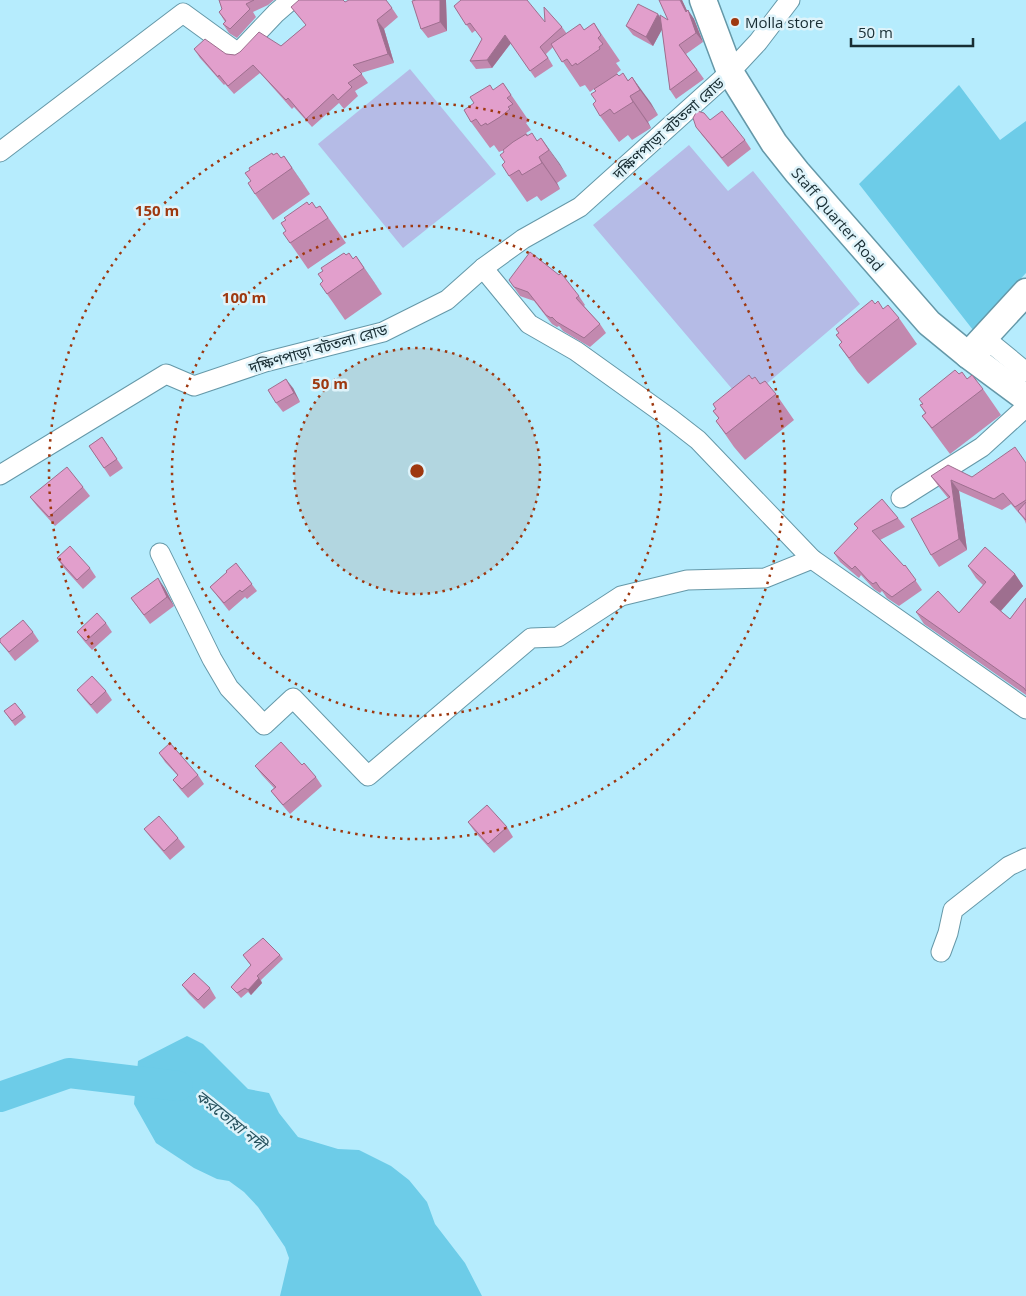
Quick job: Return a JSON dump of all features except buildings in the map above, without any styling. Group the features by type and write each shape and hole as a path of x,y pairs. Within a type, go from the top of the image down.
{"street":[{"path":"0,152 183,13 238,53 291,0"},
{"name":"Staff Quarter Road","path":"703,0 730,72 774,143 797,172 929,323 1026,398"},
{"name":"দক্ষিণপাড়া বটতলা রোড","path":"0,475 166,374 194,386 265,362 383,332 447,300 483,268 524,239 580,207 730,72 758,42 790,0"},
{"path":"483,268 530,324 576,351 671,418 698,440 812,559 1026,709"},
{"path":"968,355 1026,292"},
{"path":"968,355 992,344 1026,372"},
{"path":"901,498 982,447 1026,408"},
{"path":"160,553 212,659 229,688 264,725 293,698 368,776 530,638 558,638 621,596 687,580 765,578 812,559"},
{"path":"941,952 953,910 1010,866 1026,858"}],"shaded area":[{"path":"410,69 496,174 403,248 318,144"},
{"path":"689,145 728,191 753,171 860,304 744,403 593,225"}],"water":[{"path":"959,85 1000,140 1026,121 1026,273 973,330 859,184"},
{"path":"187,1036 203,1044 248,1089 269,1093 279,1113 298,1137 338,1149 359,1150 391,1166 409,1180 427,1202 435,1224 465,1263 482,1296 280,1296 289,1258 285,1247 258,1207 244,1192 229,1181 217,1179 194,1168 156,1143 134,1104 138,1061"}],"waterway":[{"name":"করতোয়া নদী","path":"0,1097 69,1073 178,1086"}],"place":[{"name":"Molla store","path":"735,22"}]}
